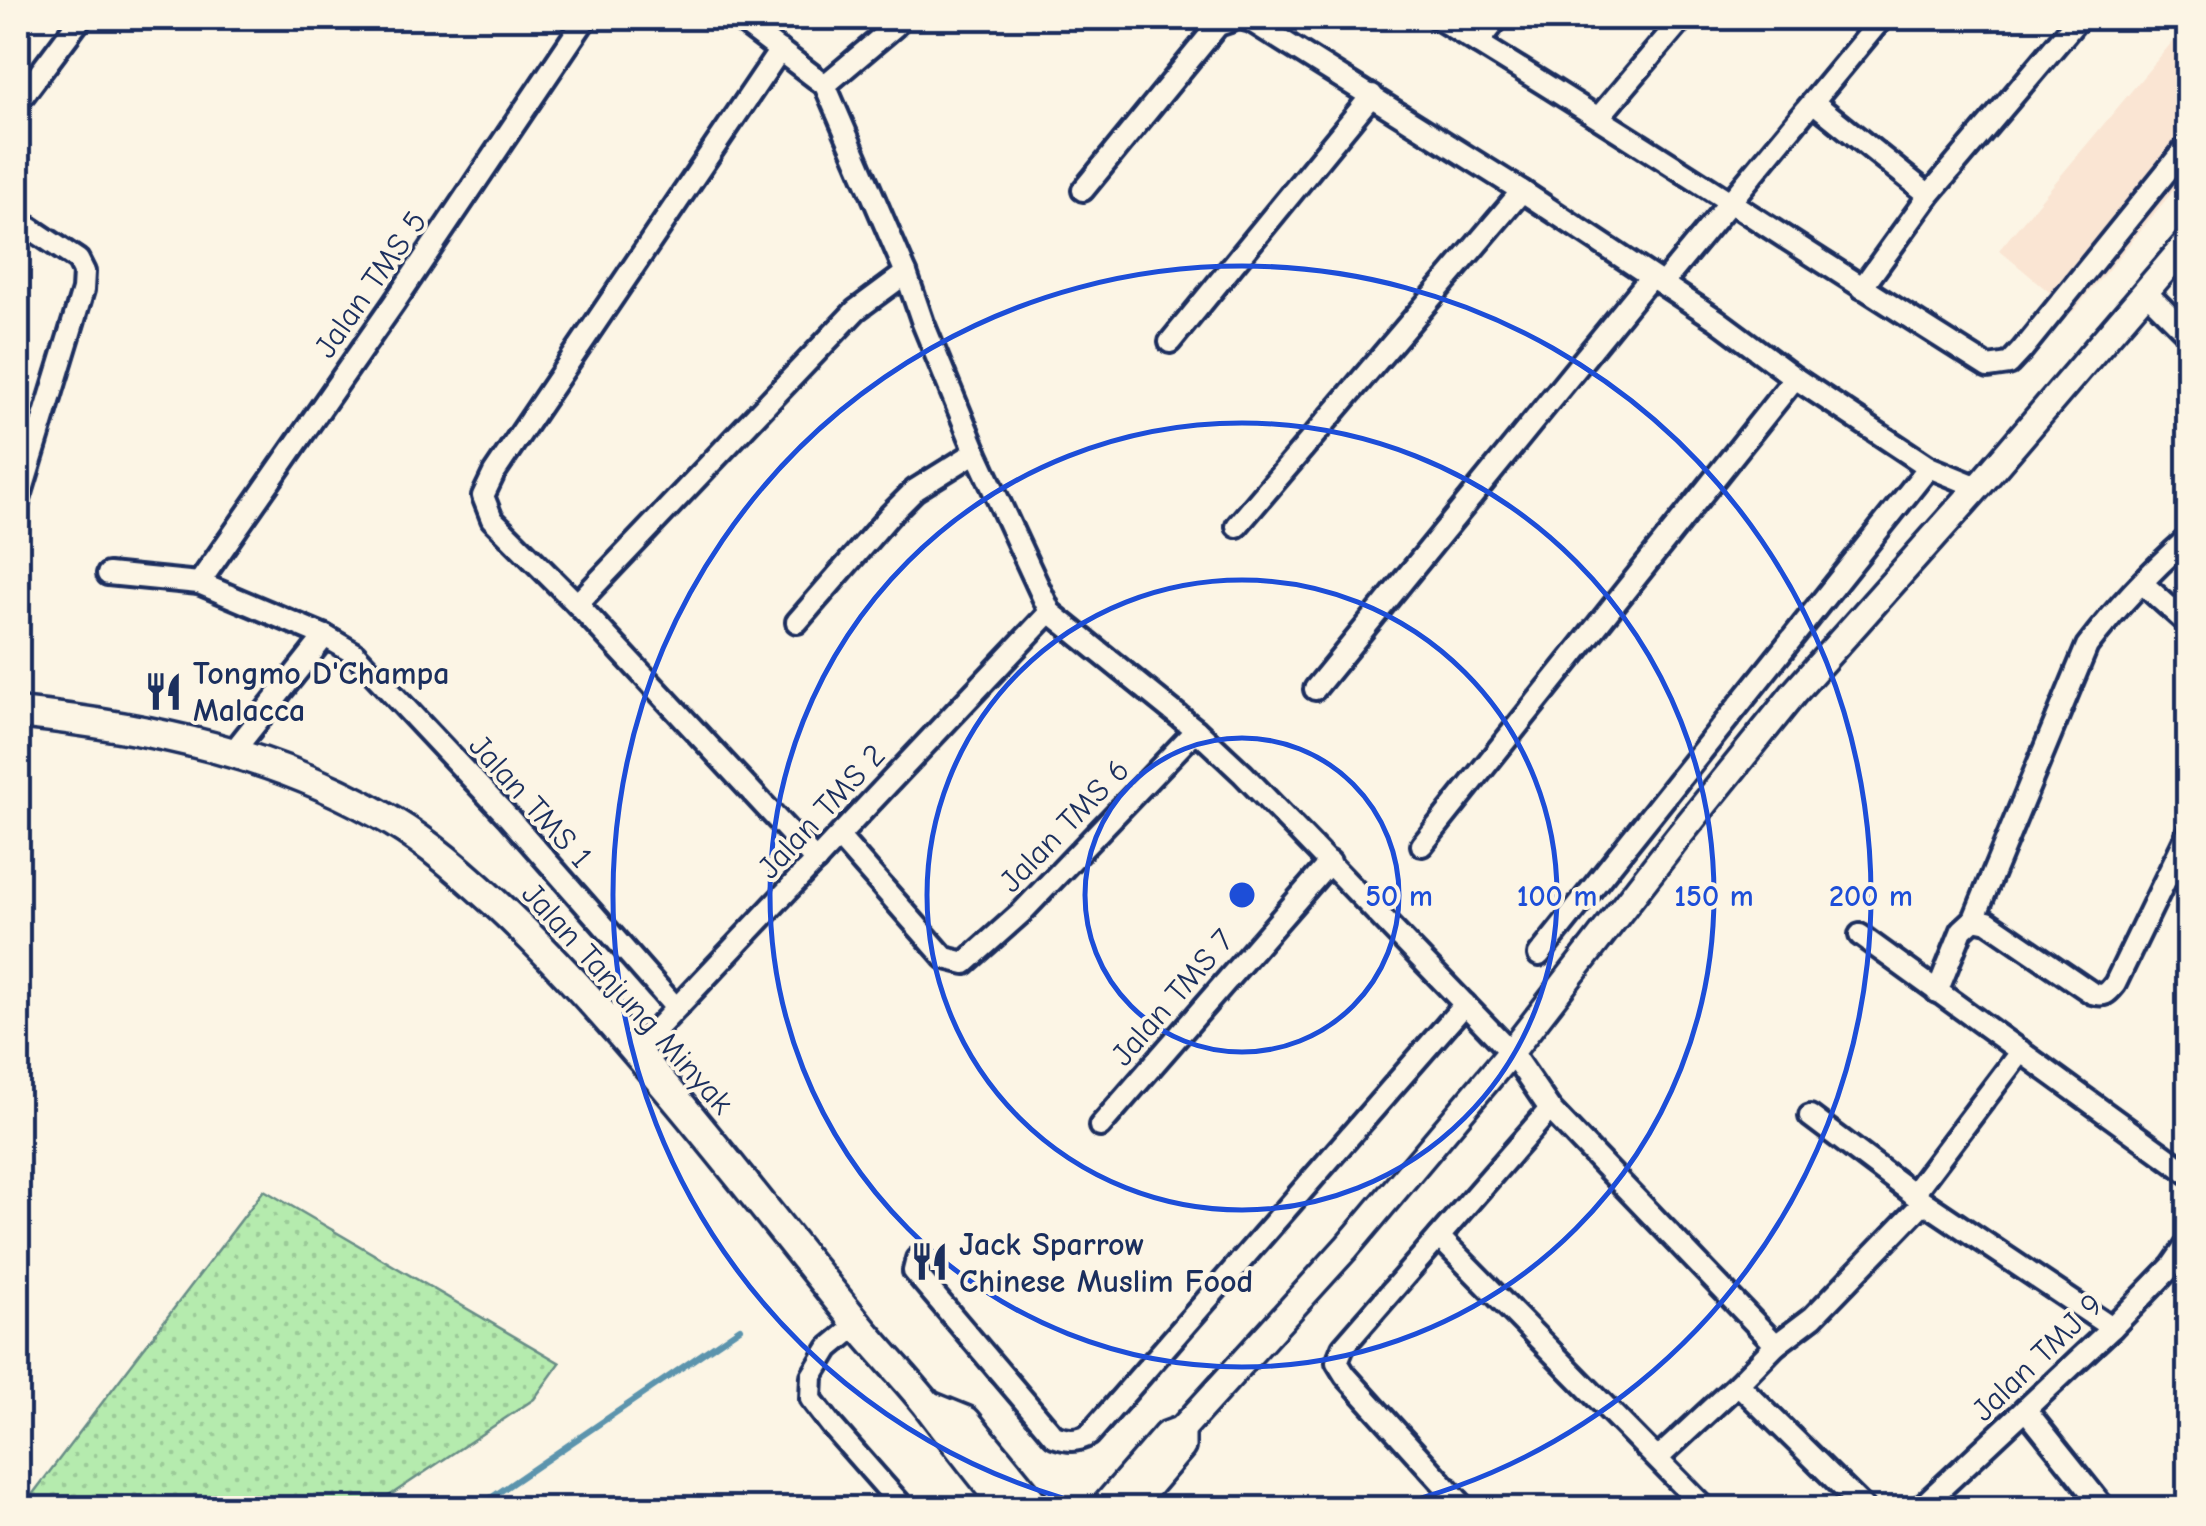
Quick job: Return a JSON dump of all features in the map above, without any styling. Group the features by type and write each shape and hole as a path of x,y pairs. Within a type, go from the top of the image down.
{"main road":[{"name":"Jalan Tanjung Minyak","path":"18,713 133,728 233,752 331,788 396,823 463,874 534,938 636,1051 1009,1508"},
{"name":"Jalan Tanjung Minyak","path":"928,1406 966,1421 1037,1508"},
{"path":"1007,1472 1027,1482 1047,1508"}],"street":[{"path":"18,102 81,18"},
{"name":"Jalan TMS 5","path":"199,582 586,18"},
{"path":"737,18 824,85 906,273 976,452 1050,612 1196,730 1243,774 1510,1052 1550,1109 1776,1344"},
{"path":"824,85 894,26 898,18"},
{"path":"1083,190 1218,25 1239,18 1251,21 1522,190 1929,467 1978,487"},
{"path":"1436,18 1599,117 1726,207 1988,367 2008,364 2188,145"},
{"path":"1478,43 1498,18"},
{"path":"1599,117 1683,18"},
{"path":"1315,689 1657,280 1684,258 1882,18"},
{"path":"1862,288 1929,194 2079,18"},
{"path":"780,50 494,473 483,496 492,519 577,604 816,862"},
{"path":"1170,342 1372,95"},
{"path":"1813,102 1929,194"},
{"path":"1237,526 1522,190"},
{"path":"18,220 78,260 84,272 83,290 18,503"},
{"path":"1104,1508 1166,1435 1182,1429 1346,1248 1510,1052 1795,692 2188,242"},
{"path":"577,604 856,310 906,273"},
{"path":"2146,292 2188,334"},
{"path":"1422,845 1795,378"},
{"path":"796,622 915,490 976,452"},
{"path":"1538,954 1929,467"},
{"path":"1937,992 1962,930 1974,919 2087,646 2107,619 2188,538"},
{"name":"Jalan TMS 1","path":"108,574 199,582 325,636 354,653 508,818 676,1008"},
{"path":"2142,583 2188,624"},
{"name":"Jalan TMS 2","path":"636,1051 1050,612"},
{"path":"233,752 325,636"},
{"name":"Jalan TMS 6","path":"839,837 945,958 964,963 1022,913 1196,730"},
{"path":"1974,919 1988,922 2092,993 2107,994 2188,833"},
{"name":"Jalan TMS 7","path":"1100,1126 1330,862"},
{"path":"1860,935 2188,1172"},
{"path":"917,1259 914,1271 1054,1436 1078,1441 1089,1435 1465,1004"},
{"path":"1658,1458 1776,1344 1813,1317 1918,1198 2021,1051"},
{"path":"1465,1508 1344,1375 1337,1362 1342,1347 1550,1109"},
{"path":"1810,1116 1918,1198 2112,1328"},
{"path":"1440,1237 1704,1508"},
{"name":"Jalan TMJ 9","path":"1920,1508 2112,1328 2172,1266 2188,1243"},
{"path":"858,1324 829,1348 812,1376 812,1399 904,1508"},
{"path":"1738,1384 1864,1508"},
{"path":"2025,1409 2104,1508"},
{"path":"1130,1508 1182,1447 1182,1429"}],"shaded area":[{"path":"2188,23 2188,173 2073,312 1999,250"}],"green space":[{"path":"264,1190 560,1363 534,1399 371,1508 22,1508"}],"waterway":[{"path":"476,1508 740,1328"}],"place":[{"name":"Tongmo D'Champa Malacca","path":"163,691"},
{"name":"Jack Sparrow Chinese Muslim Food","path":"929,1262"}]}
